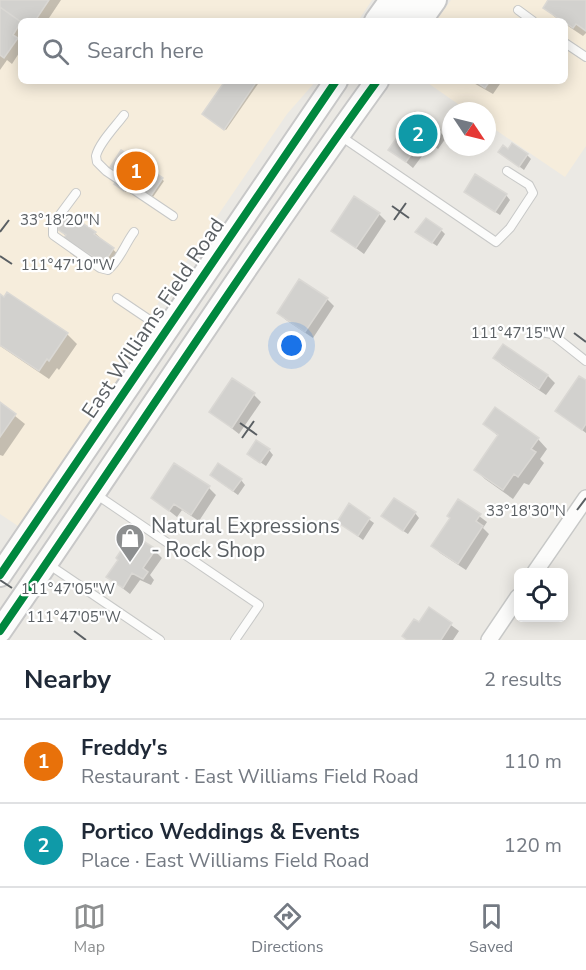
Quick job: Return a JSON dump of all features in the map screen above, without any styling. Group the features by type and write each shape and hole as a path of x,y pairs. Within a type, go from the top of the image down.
{"main road":[{"path":"378,18 391,0"},
{"path":"403,18 414,0"},
{"path":"422,18 435,0"},
{"name":"East Williams Field Road","path":"0,575 334,84"},
{"path":"0,631 288,206 375,84"},
{"path":"263,187 288,206"},
{"path":"44,510 71,528"}],"street":[{"path":"538,568 586,498"},
{"path":"489,640 514,604"}],"lane":[{"path":"518,10 529,18"},
{"path":"568,45 586,57"},
{"path":"124,115 101,144 96,156 98,162 106,171 173,216"},
{"path":"339,135 496,242 510,228 533,193 529,185 507,171"},
{"path":"76,193 53,224 53,235 100,268 108,270 116,264 134,232"},
{"path":"117,298 166,330"},
{"path":"537,331 552,334 586,361"},
{"path":"95,494 259,605 235,640"},
{"path":"47,563 160,640"}],"shaded area":[{"path":"0,0 372,0 360,18 18,18 18,84 313,84 287,114 158,303 141,345 18,526 0,514"},
{"path":"451,0 586,0 586,146 565,177 496,130 496,102 455,102 429,84 568,84 568,18 438,18"}],"building":[{"path":"0,0 49,0 37,18 18,18 18,20 0,7"},
{"path":"548,0 586,0 586,31 576,24 573,28 568,25 568,18 558,18 543,8"},
{"path":"0,7 18,20 18,27 13,35 18,38 4,58 0,55"},
{"path":"223,84 255,84 224,130 202,114"},
{"path":"415,112 440,130 431,143 423,138 406,162 388,150"},
{"path":"512,143 528,154 519,167 498,152 503,145 508,149"},
{"path":"121,150 132,157 135,153 152,165 150,169 163,178 151,196 110,167"},
{"path":"475,174 507,194 495,212 464,192"},
{"path":"120,175 130,182 124,191 114,184"},
{"path":"354,196 380,213 356,248 331,231"},
{"path":"67,213 96,232 94,234 114,248 104,263 73,245 64,238 66,235 57,229"},
{"path":"426,218 442,229 432,243 415,232"},
{"path":"299,279 328,298 305,332 277,313"},
{"path":"7,292 68,333 49,361 47,359 39,371 0,345 0,294 4,297"},
{"path":"503,344 548,375 539,389 493,358"},
{"path":"579,376 586,380 586,424 582,430 555,411"},
{"path":"232,378 255,393 232,428 209,412"},
{"path":"0,402 16,414 0,437"},
{"path":"495,407 539,438 531,449 536,452 518,477 514,474 503,490 474,470 498,435 483,424"},
{"path":"256,440 270,449 260,463 247,454"},
{"path":"174,463 210,486 191,515 174,504 169,511 151,498"},
{"path":"218,463 242,479 233,491 210,475"},
{"path":"394,498 416,512 403,531 381,516"},
{"path":"458,499 481,514 476,521 483,526 458,564 431,546 450,518 447,516"},
{"path":"349,503 370,518 358,536 337,522"},
{"name":"Natural Expressions - Rock Shop","path":"132,534 156,549 143,568 148,572 143,579 132,573 123,588 106,577"},
{"path":"429,607 452,623 441,640 407,640 402,636 414,619 419,622"}],"cycle path":[{"path":"0,575 334,84"},
{"path":"0,631 234,286 375,84"}],"place":[{"name":"Portico Weddings & Events","path":"418,134"},
{"name":"Freddy's","path":"136,171"},
{"name":"Natural Expressions - Rock Shop","path":"130,564"}]}
